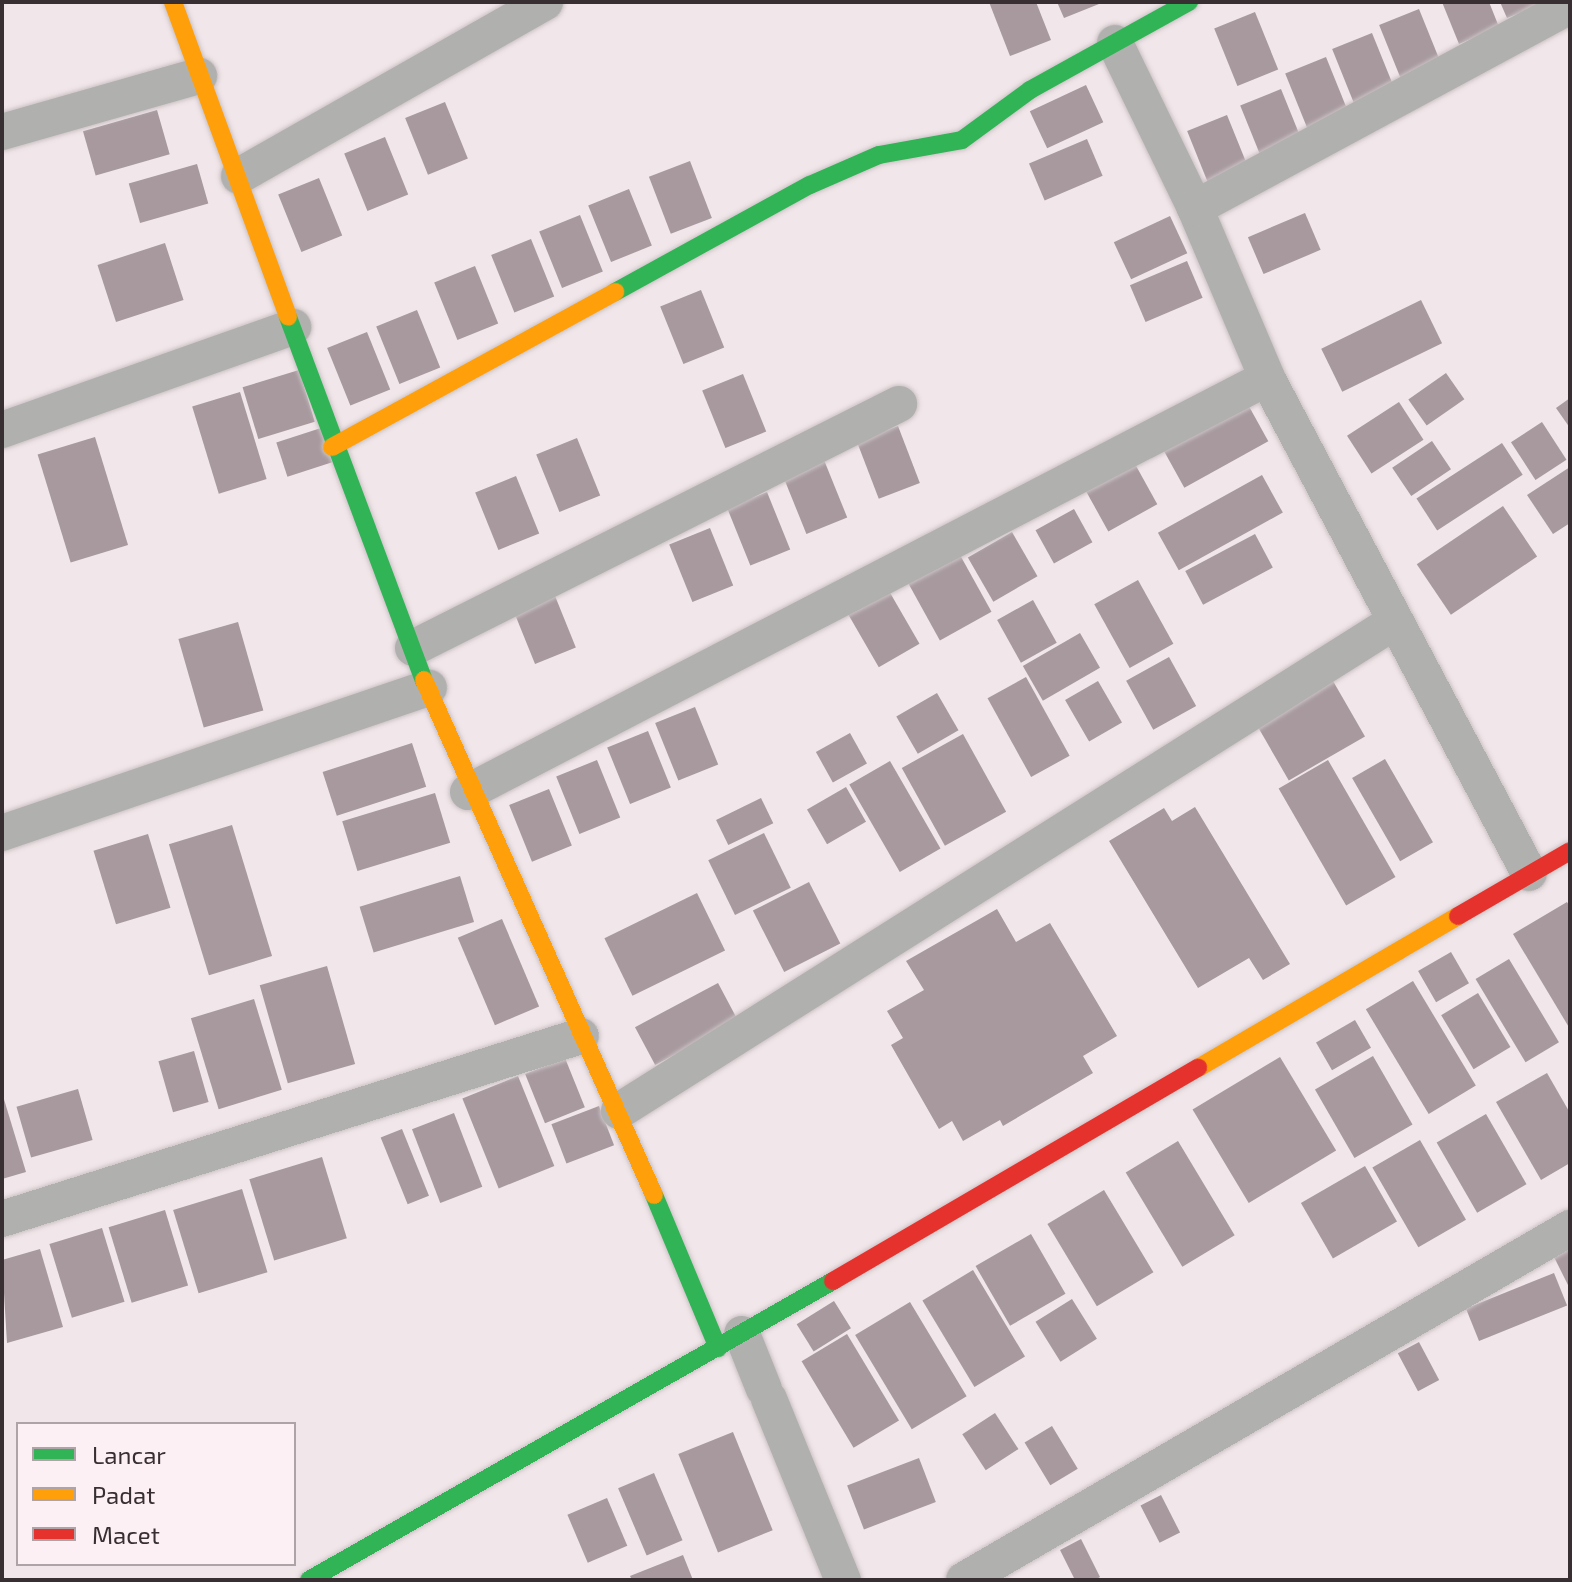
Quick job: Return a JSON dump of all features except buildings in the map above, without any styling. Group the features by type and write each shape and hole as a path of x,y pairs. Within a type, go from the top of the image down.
{"street":[{"path":"173,2 293,327 332,447 468,792 581,1036 730,1341 766,1394 843,1580"},
{"path":"239,176 545,2"},
{"path":"332,447 810,185 879,155 962,140 1030,90 1189,2"},
{"path":"1195,208 1570,6"},
{"path":"309,1580 1557,865 1394,622 1267,378 1195,208 1115,43"},
{"path":"2,132 199,76"},
{"path":"2,430 293,327"},
{"path":"468,792 1267,378"},
{"path":"413,648 899,404"},
{"path":"619,1111 1394,622"},
{"path":"2,833 429,688"},
{"path":"2,1219 581,1036"},
{"path":"964,1580 1570,1228"}],"traffic: fast":[{"path":"615,292 810,185 879,155 962,140 1030,90 1189,2"},
{"path":"288,317 424,680"},
{"path":"654,1195 718,1348"},
{"path":"309,1580 833,1281"}],"traffic: slow":[{"path":"173,2 288,317"},
{"path":"332,447 615,292"},
{"path":"424,680 654,1195"},
{"path":"1198,1068 1458,916"}],"traffic: jam":[{"path":"1458,916 1570,851"},
{"path":"833,1281 1198,1068"}]}
